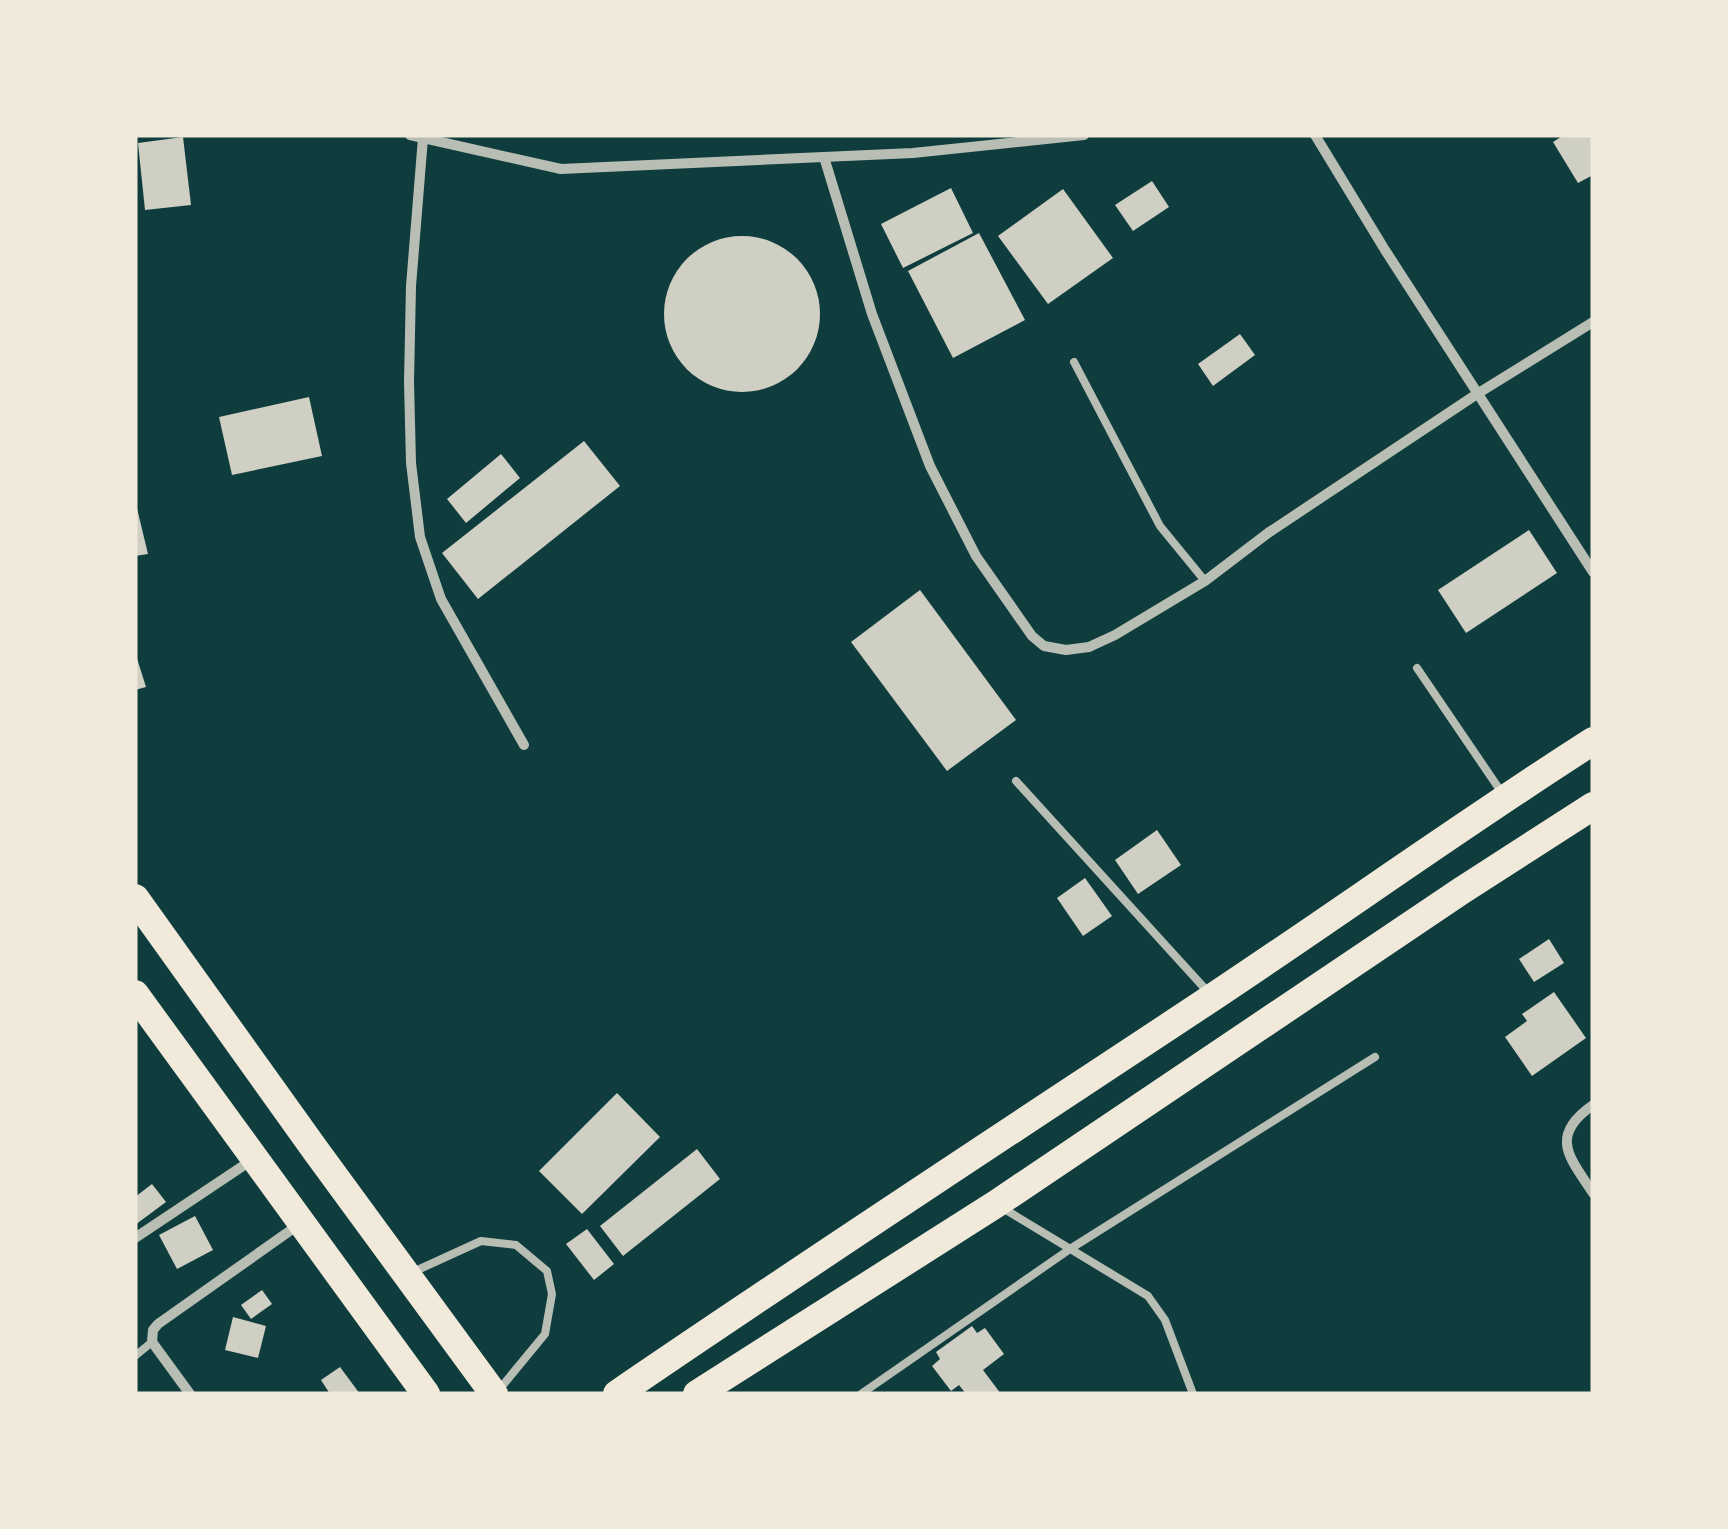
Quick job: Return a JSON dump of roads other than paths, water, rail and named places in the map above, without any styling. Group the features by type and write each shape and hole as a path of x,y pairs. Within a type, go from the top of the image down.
{"highway":[{"path":"617,1394 1593,741"},
{"path":"698,1394 996,1204 1461,890 1593,806"},
{"path":"135,898 495,1394"},
{"path":"135,994 426,1394"}],"street":[{"path":"410,135 561,169 912,153 1084,135"},
{"path":"1314,135 1593,572"},
{"path":"422,138 411,286 409,382 420,537 441,599 524,746"},
{"path":"824,157 872,314 930,466 976,556 1032,636 1044,646 1088,648 1205,582 1268,532 1593,322"},
{"path":"1593,1105 1570,1128 1566,1144 1593,1194"},
{"path":"135,1238 255,1158"},
{"path":"190,1394 152,1342 153,1330 302,1222"}],"lane":[{"path":"1074,362 1160,526 1205,582"},
{"path":"1417,668 1504,797"},
{"path":"1016,781 1213,997"},
{"path":"861,1394 1070,1249 1375,1057"},
{"path":"996,1204 1148,1296 1165,1320 1193,1394"},
{"path":"407,1275 482,1242 516,1245 547,1271 552,1294 546,1334 495,1394"},
{"path":"135,1356 152,1342"}]}
